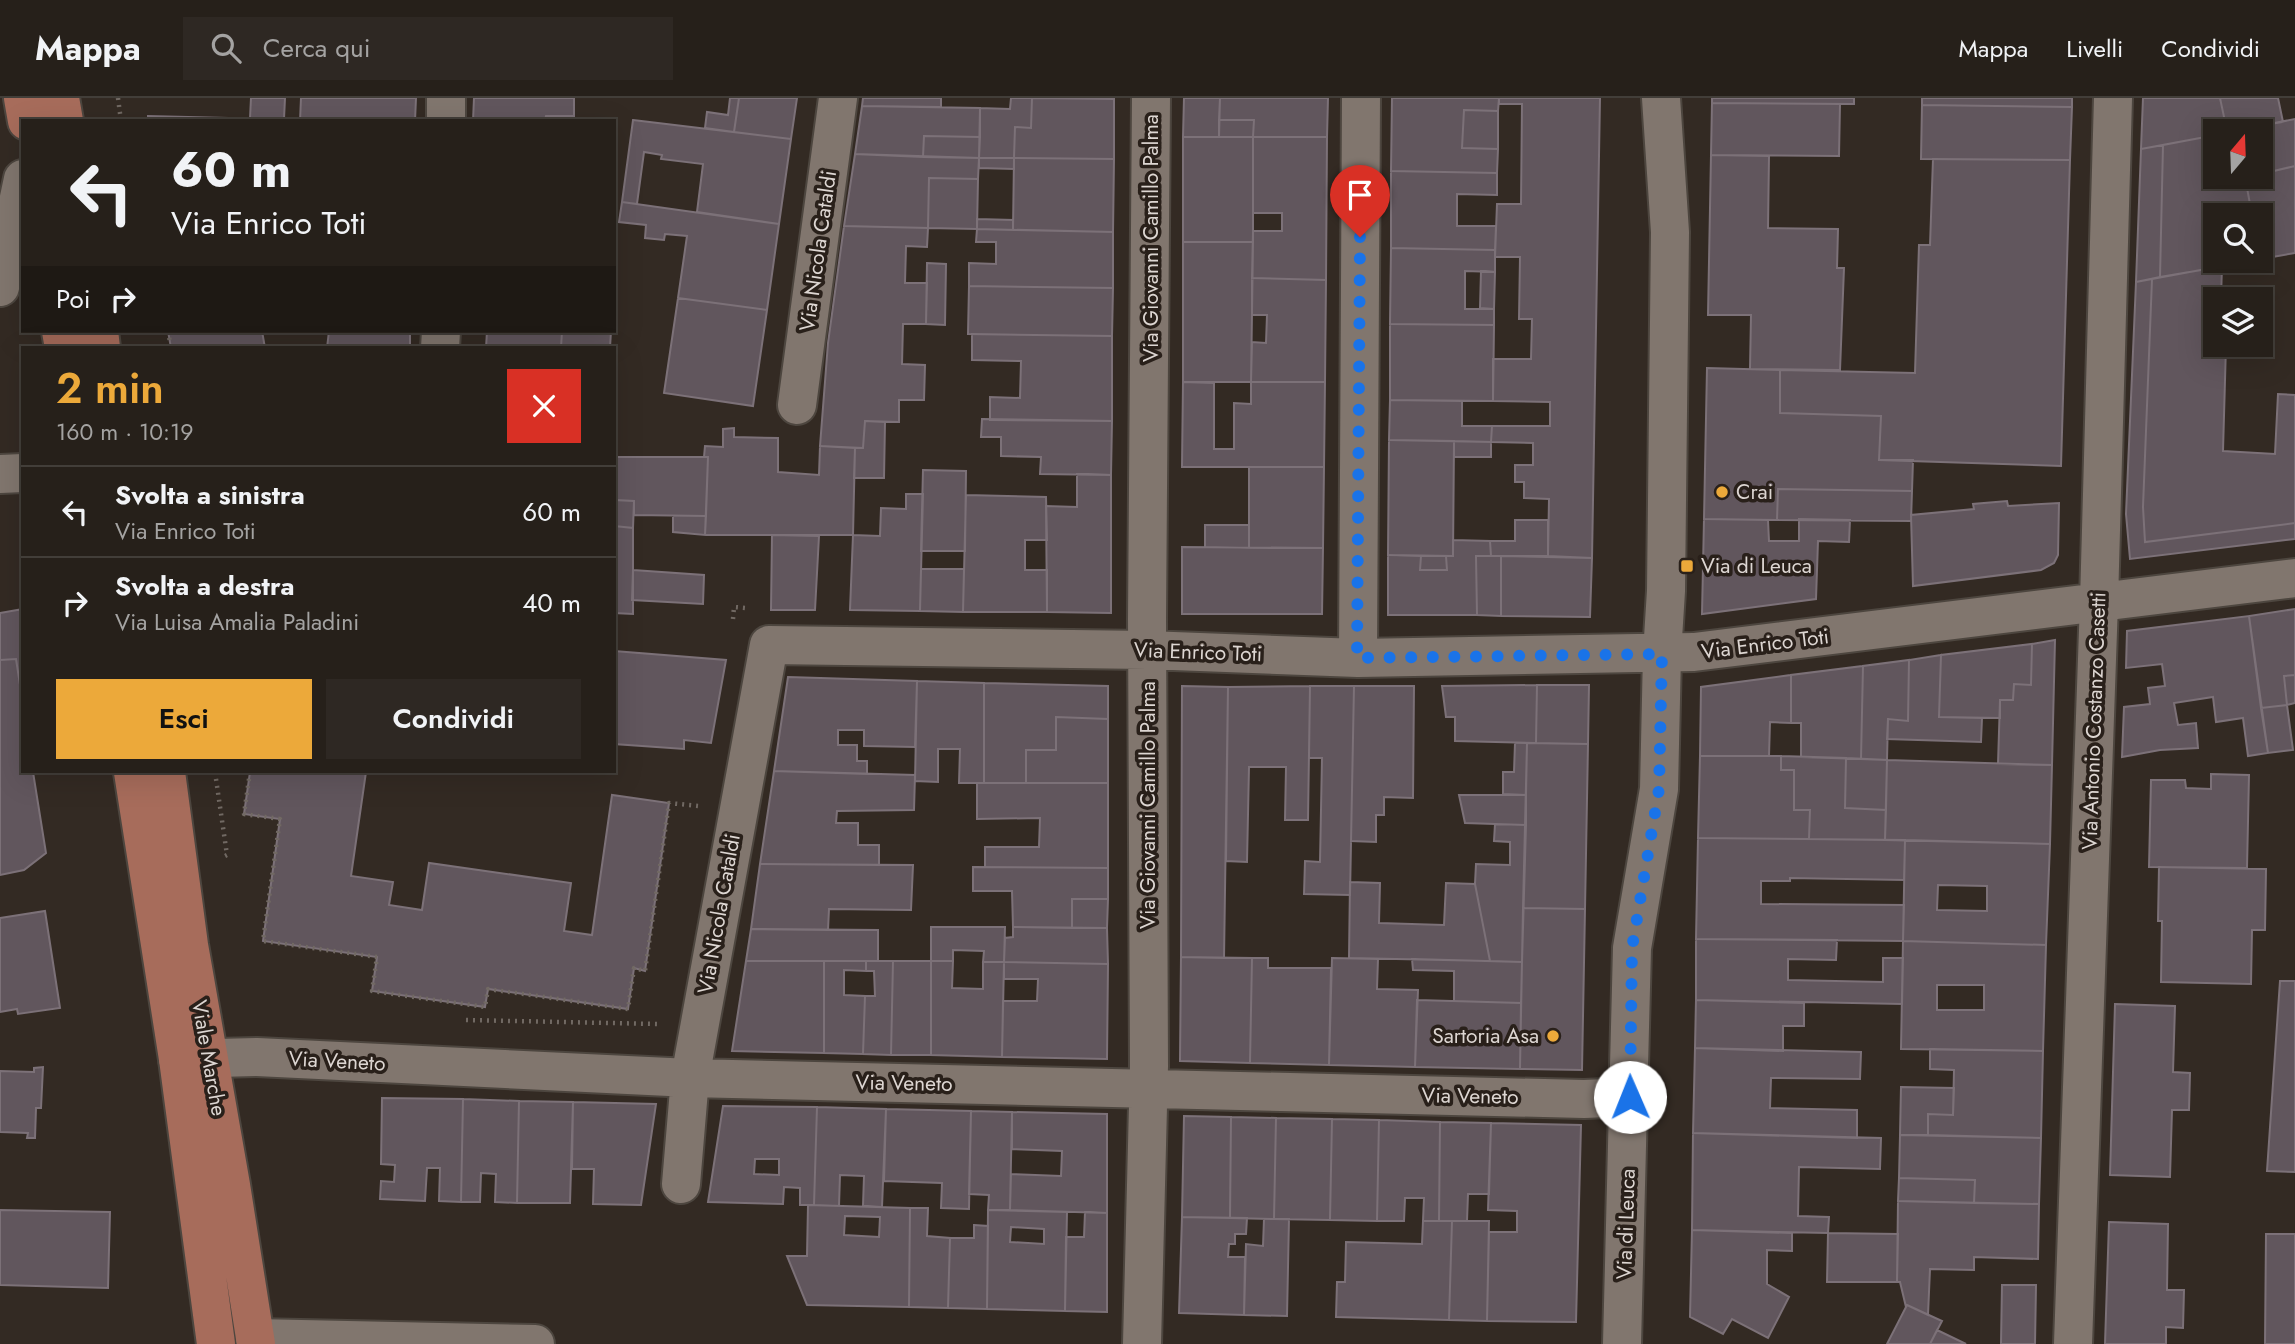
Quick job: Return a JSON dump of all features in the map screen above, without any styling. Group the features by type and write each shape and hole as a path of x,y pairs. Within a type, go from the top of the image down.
{"main road":[{"path":"23,98 27,119"},
{"path":"60,98 64,119"},
{"name":"Viale Marche","path":"133,773 193,1059 232,1185 255,1341"},
{"name":"Viale Marche","path":"166,773 189,945 193,1059 215,1344"}],"street":[{"path":"446,98 446,119"},
{"name":"Via Nicola Cataldi","path":"797,405 838,98"},
{"name":"Via Giovanni Camillo Palma","path":"1142,1344 1149,1088 1147,650 1151,98"},
{"path":"1357,658 1361,98"},
{"name":"Via di Leuca","path":"1622,1344 1632,948 1659,789 1666,591 1670,232 1661,98"},
{"name":"Via Antonio Costanzo Casetti","path":"2073,1344 2113,98"},
{"path":"0,286 21,188"},
{"path":"0,474 21,473"},
{"name":"Via Enrico Toti","path":"769,645 1147,650 1357,658 1662,654 1718,651 2295,578"},
{"name":"Via Nicola Cataldi","path":"681,1184 690,1078 769,645"},
{"name":"Via Veneto","path":"193,1059 257,1057 690,1078 1584,1099 1630,1097"},
{"path":"255,1341 535,1344"}],"path":[{"path":"118,98 121,119"},
{"path":"731,628 734,607 747,608 746,615"},
{"path":"215,773 227,855 217,860"},
{"path":"250,773 244,814 281,819 263,940 377,957 372,991 485,1007 488,989 628,1009 634,968 645,971 669,803 701,807 703,796"},
{"path":"462,1020 657,1024"}],"building":[{"path":"251,98 285,98 284,119 250,118"},
{"path":"301,98 416,98 415,119 300,119"},
{"path":"474,98 574,98 574,116 546,116 545,119 473,119"},
{"path":"730,98 739,98 734,132 705,128 707,112 728,115"},
{"path":"739,98 797,98 791,139 734,132"},
{"path":"863,98 941,98 941,107 862,106"},
{"path":"1011,98 1032,98 1031,128 1015,127 1014,158 979,158 980,108 1010,109"},
{"path":"1032,98 1114,99 1114,159 1014,158 1015,127 1031,128"},
{"path":"1184,98 1220,98 1219,137 1183,137"},
{"path":"1220,98 1328,98 1327,137 1253,137 1254,120 1219,120"},
{"path":"1392,98 1499,98 1498,111 1464,110 1462,148 1498,149 1497,173 1391,171"},
{"path":"1499,98 1600,98 1592,558 1548,556 1549,499 1524,498 1524,482 1515,482 1515,465 1533,465 1533,443 1491,442 1492,426 1550,426 1550,402 1493,401 1493,359 1531,359 1532,319 1519,319 1520,257 1495,257 1497,204 1521,204 1522,104 1499,104"},
{"path":"1712,98 1854,98 1854,104 1712,103"},
{"path":"1922,98 2072,98 2072,107 1922,105"},
{"path":"2143,98 2220,98 2224,119 2203,119 2203,137 2141,149"},
{"path":"2220,98 2278,98 2283,122 2273,124 2273,119 2224,119"},
{"path":"1712,103 1840,104 1839,156 1711,155"},
{"path":"1922,105 2072,107 2070,160 1921,159"},
{"path":"862,106 980,108 980,137 924,136 923,157 855,154"},
{"path":"1464,110 1498,111 1498,149 1462,148"},
{"path":"148,116 228,118 228,119 148,119"},
{"path":"546,116 574,116 574,119 545,119"},
{"path":"2295,119 2295,166 2273,171 2273,123"},
{"path":"633,120 791,139 779,224 697,212 703,164 661,159 662,155 644,152 637,204 622,202"},
{"path":"1219,120 1254,120 1253,137 1219,137"},
{"path":"924,136 980,137 979,158 923,157"},
{"path":"1183,137 1253,137 1253,242 1183,242"},
{"path":"1253,137 1327,137 1326,280 1252,278 1253,231 1282,231 1282,213 1253,213"},
{"path":"2203,137 2203,189 2247,189 2250,203 2203,203 2203,270 2160,277 2163,145"},
{"path":"2163,145 2160,277 2136,282 2141,149"},
{"path":"855,154 979,158 978,179 929,178 928,228 844,226"},
{"path":"1711,155 1769,156 1768,228 1838,229 1837,268 1844,268 1840,370 1750,369 1751,315 1708,315"},
{"path":"979,158 1014,158 1014,169 979,168"},
{"path":"1014,158 1114,159 1113,232 1013,230"},
{"path":"1933,159 2070,160 2061,466 1879,460 1881,416 1780,413 1780,370 1915,373 1919,245 1930,245"},
{"path":"2295,166 2295,253 2273,257 2273,203 2250,203 2247,189 2273,189 2273,171"},
{"path":"1391,171 1497,173 1497,195 1457,194 1457,226 1496,226 1495,250 1391,248"},
{"path":"929,178 978,179 977,229 928,228"},
{"path":"622,202 779,224 767,310 678,298 687,236 665,234 664,240 645,238 646,225 619,222"},
{"path":"977,219 1013,220 1013,230 977,229"},
{"path":"844,226 928,228 927,247 906,246 905,283 927,283 926,324 903,324 902,364 925,365 924,400 899,400 899,422 865,421 863,448 820,446 828,343"},
{"path":"977,229 1113,232 1113,288 969,286 969,263 996,264 996,242 976,242"},
{"path":"1183,242 1253,242 1251,382 1183,382"},
{"path":"1391,248 1495,250 1495,272 1465,271 1465,309 1494,309 1494,325 1390,324"},
{"path":"927,263 946,264 945,325 926,324"},
{"path":"2203,270 2203,273 2222,273 2221,287 2203,287 2203,357 2226,357 2223,451 2275,454 2278,394 2295,395 2295,523 2145,542 2143,507 2152,279"},
{"path":"1481,271 1495,272 1494,309 1480,308"},
{"path":"1252,278 1326,280 1325,382 1251,382 1252,342 1266,343 1267,315 1252,315"},
{"path":"2152,279 2143,507 2145,542 2295,523 2295,539 2130,559 2126,514 2136,282"},
{"path":"969,286 1113,288 1112,336 968,334"},
{"path":"678,298 767,310 753,406 664,393"},
{"path":"1390,324 1494,325 1493,401 1390,400"},
{"path":"168,333 262,333 265,346 171,346"},
{"path":"329,333 410,333 410,346 327,346"},
{"path":"487,333 562,333 561,346 486,346"},
{"path":"562,333 611,333 610,346 561,346"},
{"path":"972,334 1112,336 1112,421 990,420 990,397 1020,398 1021,361 972,360"},
{"path":"1707,368 1780,370 1780,413 1881,416 1879,460 1913,460 1912,491 1778,489 1777,520 1704,519"},
{"path":"1183,382 1214,383 1214,449 1234,449 1234,403 1251,404 1251,382 1325,382 1324,467 1182,467"},
{"path":"1390,400 1462,401 1462,426 1492,426 1491,442 1389,440"},
{"path":"982,419 1112,421 1111,475 1040,474 1041,457 1001,456 1001,437 981,437"},
{"path":"865,421 885,422 884,478 854,478 855,448 863,448"},
{"path":"734,428 734,437 778,438 778,472 819,475 820,446 855,448 853,535 705,535 708,457 704,457 705,446 723,447 723,429"},
{"path":"1389,440 1454,441 1453,556 1388,555"},
{"path":"1454,441 1491,442 1491,457 1454,457"},
{"path":"616,457 708,457 706,516 634,515 634,501 616,500"},
{"path":"1249,467 1324,467 1323,548 1249,548"},
{"path":"923,470 966,471 965,551 921,551"},
{"path":"1077,474 1111,475 1111,613 1047,612 1046,506 1077,507"},
{"path":"1778,489 1912,491 1911,521 1777,520"},
{"path":"906,494 923,494 920,611 850,610 853,535 880,536 881,508 906,509"},
{"path":"966,495 1046,497 1047,540 1025,540 1025,570 1047,570 1047,612 963,612"},
{"path":"616,500 634,501 633,528 616,526"},
{"path":"2007,501 2008,506 2059,503 2058,555 2054,563 2041,570 1913,586 1911,515 1974,509 1973,504"},
{"path":"673,516 706,516 705,535 673,532"},
{"path":"1704,519 1768,520 1769,541 1799,541 1799,519 1850,520 1849,542 1818,541 1816,599 1702,614"},
{"path":"1515,520 1548,520 1548,556 1491,556 1490,541 1515,541"},
{"path":"1205,525 1249,525 1249,548 1205,547"},
{"path":"616,526 633,528 633,614 616,613"},
{"path":"772,535 819,536 815,610 771,610"},
{"path":"1453,540 1490,541 1491,556 1476,556 1477,615 1388,615 1388,555 1421,556 1420,570 1447,570 1446,556 1453,556"},
{"path":"1182,547 1323,548 1322,614 1182,614"},
{"path":"1421,556 1446,556 1447,570 1420,570"},
{"path":"1476,556 1501,556 1501,616 1477,615"},
{"path":"1501,556 1592,558 1590,617 1501,616"},
{"path":"921,569 964,569 963,612 920,611"},
{"path":"633,570 704,575 703,604 632,600"},
{"path":"21,609 21,691 16,659 0,660 0,613"},
{"path":"2295,609 2295,675 2284,676 2287,705 2261,708 2249,616"},
{"path":"2249,616 2268,753 2248,756 2243,718 2216,722 2213,697 2174,703 2178,725 2196,723 2198,748 2160,750 2122,757 2124,707 2150,704 2148,688 2165,686 2162,664 2126,668 2127,631"},
{"path":"2055,640 2052,765 1998,764 2000,700 2013,700 2014,684 2031,685 2032,644"},
{"path":"2032,644 2031,685 2014,684 2013,700 2000,700 2000,718 1939,717 1941,655"},
{"path":"616,651 726,660 711,743 684,740 684,749 616,744"},
{"path":"1941,655 1939,717 1982,718 1981,742 1887,739 1888,719 1908,721 1909,660"},
{"path":"16,659 21,691 21,773 33,773 46,853 24,870 0,875 0,660"},
{"path":"1909,660 1908,721 1888,719 1887,760 1861,759 1863,666"},
{"path":"1863,666 1861,759 1801,757 1801,723 1791,723 1791,675"},
{"path":"1791,675 1791,723 1770,722 1769,756 1700,756 1701,687"},
{"path":"2295,675 2295,703 2287,705 2284,676"},
{"path":"788,677 917,681 915,747 864,746 864,730 838,730 838,745 857,745 857,761 867,761 867,774 774,771"},
{"path":"917,681 984,683 984,783 959,783 960,749 938,749 938,782 915,781"},
{"path":"984,683 1108,686 1108,719 1056,717 1056,750 1026,750 1026,783 984,783"},
{"path":"1537,685 1589,685 1588,744 1536,743"},
{"path":"1537,685 1536,743 1455,741 1455,717 1446,717 1442,686"},
{"path":"1182,686 1228,687 1224,958 1181,957"},
{"path":"1310,686 1354,686 1350,895 1304,894 1305,861 1320,862 1322,758 1309,758"},
{"path":"1310,686 1308,820 1285,820 1286,767 1249,767 1247,862 1226,861 1228,687"},
{"path":"1354,686 1414,686 1413,798 1384,797 1384,815 1376,815 1376,842 1351,841"},
{"path":"2287,705 2293,750 2268,753 2261,708"},
{"path":"1056,717 1108,719 1108,783 1026,783 1026,750 1056,750"},
{"path":"1515,743 1527,743 1526,795 1503,794 1503,772 1514,772"},
{"path":"1527,743 1588,744 1585,909 1523,908"},
{"path":"1700,756 1781,756 1781,770 1794,770 1794,810 1810,810 1809,839 1698,838"},
{"path":"1781,756 1846,758 1845,808 1886,810 1885,840 1809,839 1810,810 1794,810 1794,770 1781,770"},
{"path":"1846,758 1887,760 1886,810 1845,808"},
{"path":"1887,760 2052,765 2050,844 1885,840"},
{"path":"774,771 915,775 914,810 837,811 836,823 858,823 858,845 879,845 879,865 760,864"},
{"path":"250,773 366,773 351,876 393,882 389,905 422,910 429,863 571,883 564,931 592,935 612,795 669,803 645,971 634,968 628,1009 488,989 485,1007 372,991 377,957 263,941 280,819 244,814"},
{"path":"2211,774 2249,775 2247,868 2149,867 2151,780 2185,780 2186,788 2211,789"},
{"path":"977,783 1108,783 1108,868 985,867 985,847 1039,847 1040,818 977,819"},
{"path":"1459,795 1526,795 1526,825 1465,823"},
{"path":"1495,824 1526,825 1522,962 1490,961 1475,884 1476,864 1510,865 1510,842 1494,841"},
{"path":"1698,838 1905,840 1904,880 1790,878 1790,881 1761,881 1761,904 1904,905 1903,941 1696,939"},
{"path":"1905,840 2050,844 2046,945 1903,941","holes":["1938,885 1987,886 1987,911 1937,910"]},
{"path":"760,864 913,865 911,910 829,909 828,930 751,929"},
{"path":"973,867 1108,868 1108,899 1072,899 1072,928 1013,927 1012,891 973,891"},
{"path":"2159,867 2266,869 2265,930 2252,930 2251,984 2161,982"},
{"path":"1350,882 1380,883 1379,923 1444,925 1446,883 1475,884 1490,961 1349,958"},
{"path":"1072,899 1108,899 1107,928 1072,928"},
{"path":"1523,908 1585,909 1582,1070 1520,1069"},
{"path":"45,911 60,1008 18,1014 17,1009 0,1012 0,918"},
{"path":"931,927 1005,927 1004,962 983,962 984,951 953,950 953,961 931,961"},
{"path":"1013,927 1107,928 1108,964 1004,962 1005,938 1013,937"},
{"path":"751,929 878,930 878,961 746,961"},
{"path":"1696,939 1837,940 1836,960 1788,959 1788,980 1883,982 1883,958 1903,958 1902,1004 1696,1000"},
{"path":"1903,941 2046,945 2043,1051 1901,1049","holes":["1937,985 1984,985 1984,1010 1937,1010"]},
{"path":"1181,957 1252,958 1250,1063 1180,1061"},
{"path":"1252,958 1268,958 1268,968 1331,968 1329,1065 1250,1063"},
{"path":"1332,958 1378,959 1377,989 1418,990 1415,1067 1329,1065"},
{"path":"1412,959 1522,962 1521,1003 1454,1001 1454,971 1413,970"},
{"path":"746,961 824,961 824,1053 732,1051"},
{"path":"824,961 866,961 866,971 844,970 844,995 865,996 863,1054 824,1053"},
{"path":"866,961 893,961 891,1055 863,1054 865,996 875,996 874,971 866,971"},
{"path":"893,961 931,961 931,1055 891,1055"},
{"path":"931,961 953,961 952,988 983,989 983,962 1004,962 1002,1057 931,1055"},
{"path":"1004,962 1108,964 1107,1059 1002,1057 1003,1001 1037,1001 1038,979 1004,979"},
{"path":"2280,981 2295,981 2295,1172 2267,1171"},
{"path":"1417,1000 1521,1003 1520,1069 1415,1067"},
{"path":"1696,1000 1804,1003 1804,1026 1783,1026 1783,1051 1695,1048"},
{"path":"2115,1004 2175,1006 2173,1072 2190,1073 2189,1110 2172,1110 2170,1177 2110,1175"},
{"path":"1695,1048 1861,1052 1860,1079 1771,1078 1770,1108 1857,1110 1857,1138 1693,1133"},
{"path":"1930,1049 2043,1051 2041,1138 1928,1135 1928,1114 1953,1115 1954,1070 1930,1069"},
{"path":"43,1067 41,1108 36,1108 35,1138 27,1138 28,1133 0,1132 0,1071 34,1072 34,1068"},
{"path":"1901,1087 1954,1088 1953,1115 1928,1114 1928,1135 1900,1135"},
{"path":"382,1098 463,1099 461,1202 439,1201 440,1168 427,1168 425,1201 380,1199 381,1181 394,1182 395,1165 381,1164"},
{"path":"463,1099 519,1101 517,1203 495,1202 496,1174 481,1173 480,1202 461,1202"},
{"path":"519,1101 573,1102 570,1203 517,1203"},
{"path":"573,1102 656,1104 641,1205 593,1204 594,1169 572,1169"},
{"path":"723,1106 817,1107 814,1205 800,1205 800,1188 784,1187 783,1204 708,1202","holes":["755,1159 779,1159 779,1175 754,1174"]},
{"path":"817,1107 886,1109 882,1207 863,1206 864,1176 840,1175 839,1206 814,1205"},
{"path":"886,1109 971,1111 969,1209 941,1208 942,1183 884,1181"},
{"path":"971,1111 1012,1112 1010,1210 988,1210 989,1195 969,1194"},
{"path":"1012,1112 1107,1114 1107,1213 1010,1210 1011,1174 1061,1176 1062,1151 1012,1149"},
{"path":"1184,1116 1231,1117 1230,1218 1182,1217"},
{"path":"1231,1117 1276,1118 1274,1219 1230,1218"},
{"path":"1276,1118 1332,1119 1330,1220 1274,1219"},
{"path":"1332,1119 1379,1120 1377,1221 1330,1220"},
{"path":"1379,1120 1440,1122 1439,1221 1423,1221 1424,1198 1405,1198 1404,1221 1377,1221"},
{"path":"1440,1122 1491,1123 1489,1194 1468,1194 1467,1221 1439,1221"},
{"path":"1491,1123 1581,1125 1576,1322 1487,1321 1489,1232 1517,1232 1517,1211 1488,1210"},
{"path":"1693,1133 1881,1138 1880,1169 1799,1167 1798,1216 1829,1217 1828,1233 1692,1230"},
{"path":"1900,1135 2041,1138 2039,1204 1974,1203 1975,1180 1899,1178"},
{"path":"1899,1178 1975,1180 1974,1203 1898,1201"},
{"path":"1898,1201 2039,1204 2038,1259 1974,1257 1974,1270 1930,1269 1928,1315 1907,1305 1906,1307 1900,1282 1897,1282"},
{"path":"808,1205 910,1208 909,1307 807,1305 787,1256 807,1256","holes":["845,1216 880,1217 879,1237 844,1235"]},
{"path":"910,1208 928,1208 927,1236 950,1238 948,1308 909,1307"},
{"path":"0,1210 110,1212 108,1288 0,1285"},
{"path":"988,1210 1067,1212 1065,1311 987,1309","holes":["1011,1227 1044,1229 1044,1244 1010,1242"]},
{"path":"1085,1212 1107,1213 1107,1312 1065,1311 1066,1237 1084,1237"},
{"path":"1182,1217 1247,1218 1246,1234 1235,1234 1235,1244 1229,1244 1228,1257 1245,1257 1244,1315 1179,1313"},
{"path":"1264,1219 1289,1219 1287,1316 1244,1315 1246,1244 1263,1246"},
{"path":"1423,1221 1452,1221 1449,1320 1336,1317 1337,1282 1345,1282 1346,1242 1422,1244"},
{"path":"1452,1221 1489,1221 1487,1321 1449,1320"},
{"path":"2109,1222 2168,1224 2167,1290 2184,1290 2183,1328 2166,1327 2166,1344 2105,1344"},
{"path":"974,1225 988,1226 987,1309 948,1308 950,1238 974,1238"},
{"path":"1692,1230 1792,1233 1792,1251 1767,1250 1767,1284 1789,1297 1768,1338 1732,1319 1723,1334 1690,1317"},
{"path":"1828,1233 1898,1234 1897,1282 1827,1282"},
{"path":"2266,1234 2295,1234 2295,1344 2265,1344"},
{"path":"2002,1285 2036,1285 2035,1344 2001,1344"},
{"path":"1907,1305 1942,1321 1930,1344 1887,1344"},
{"path":"1937,1330 1966,1344 1930,1344"}],"place":[{"name":"Crai","path":"1722,492"},
{"name":"Via di Leuca","path":"1687,566"},
{"name":"Sartoria Asa","path":"1553,1036"}],"route":[{"path":"1360,237 1357,658 1662,654 1659,789 1632,948 1630,1097"}]}
